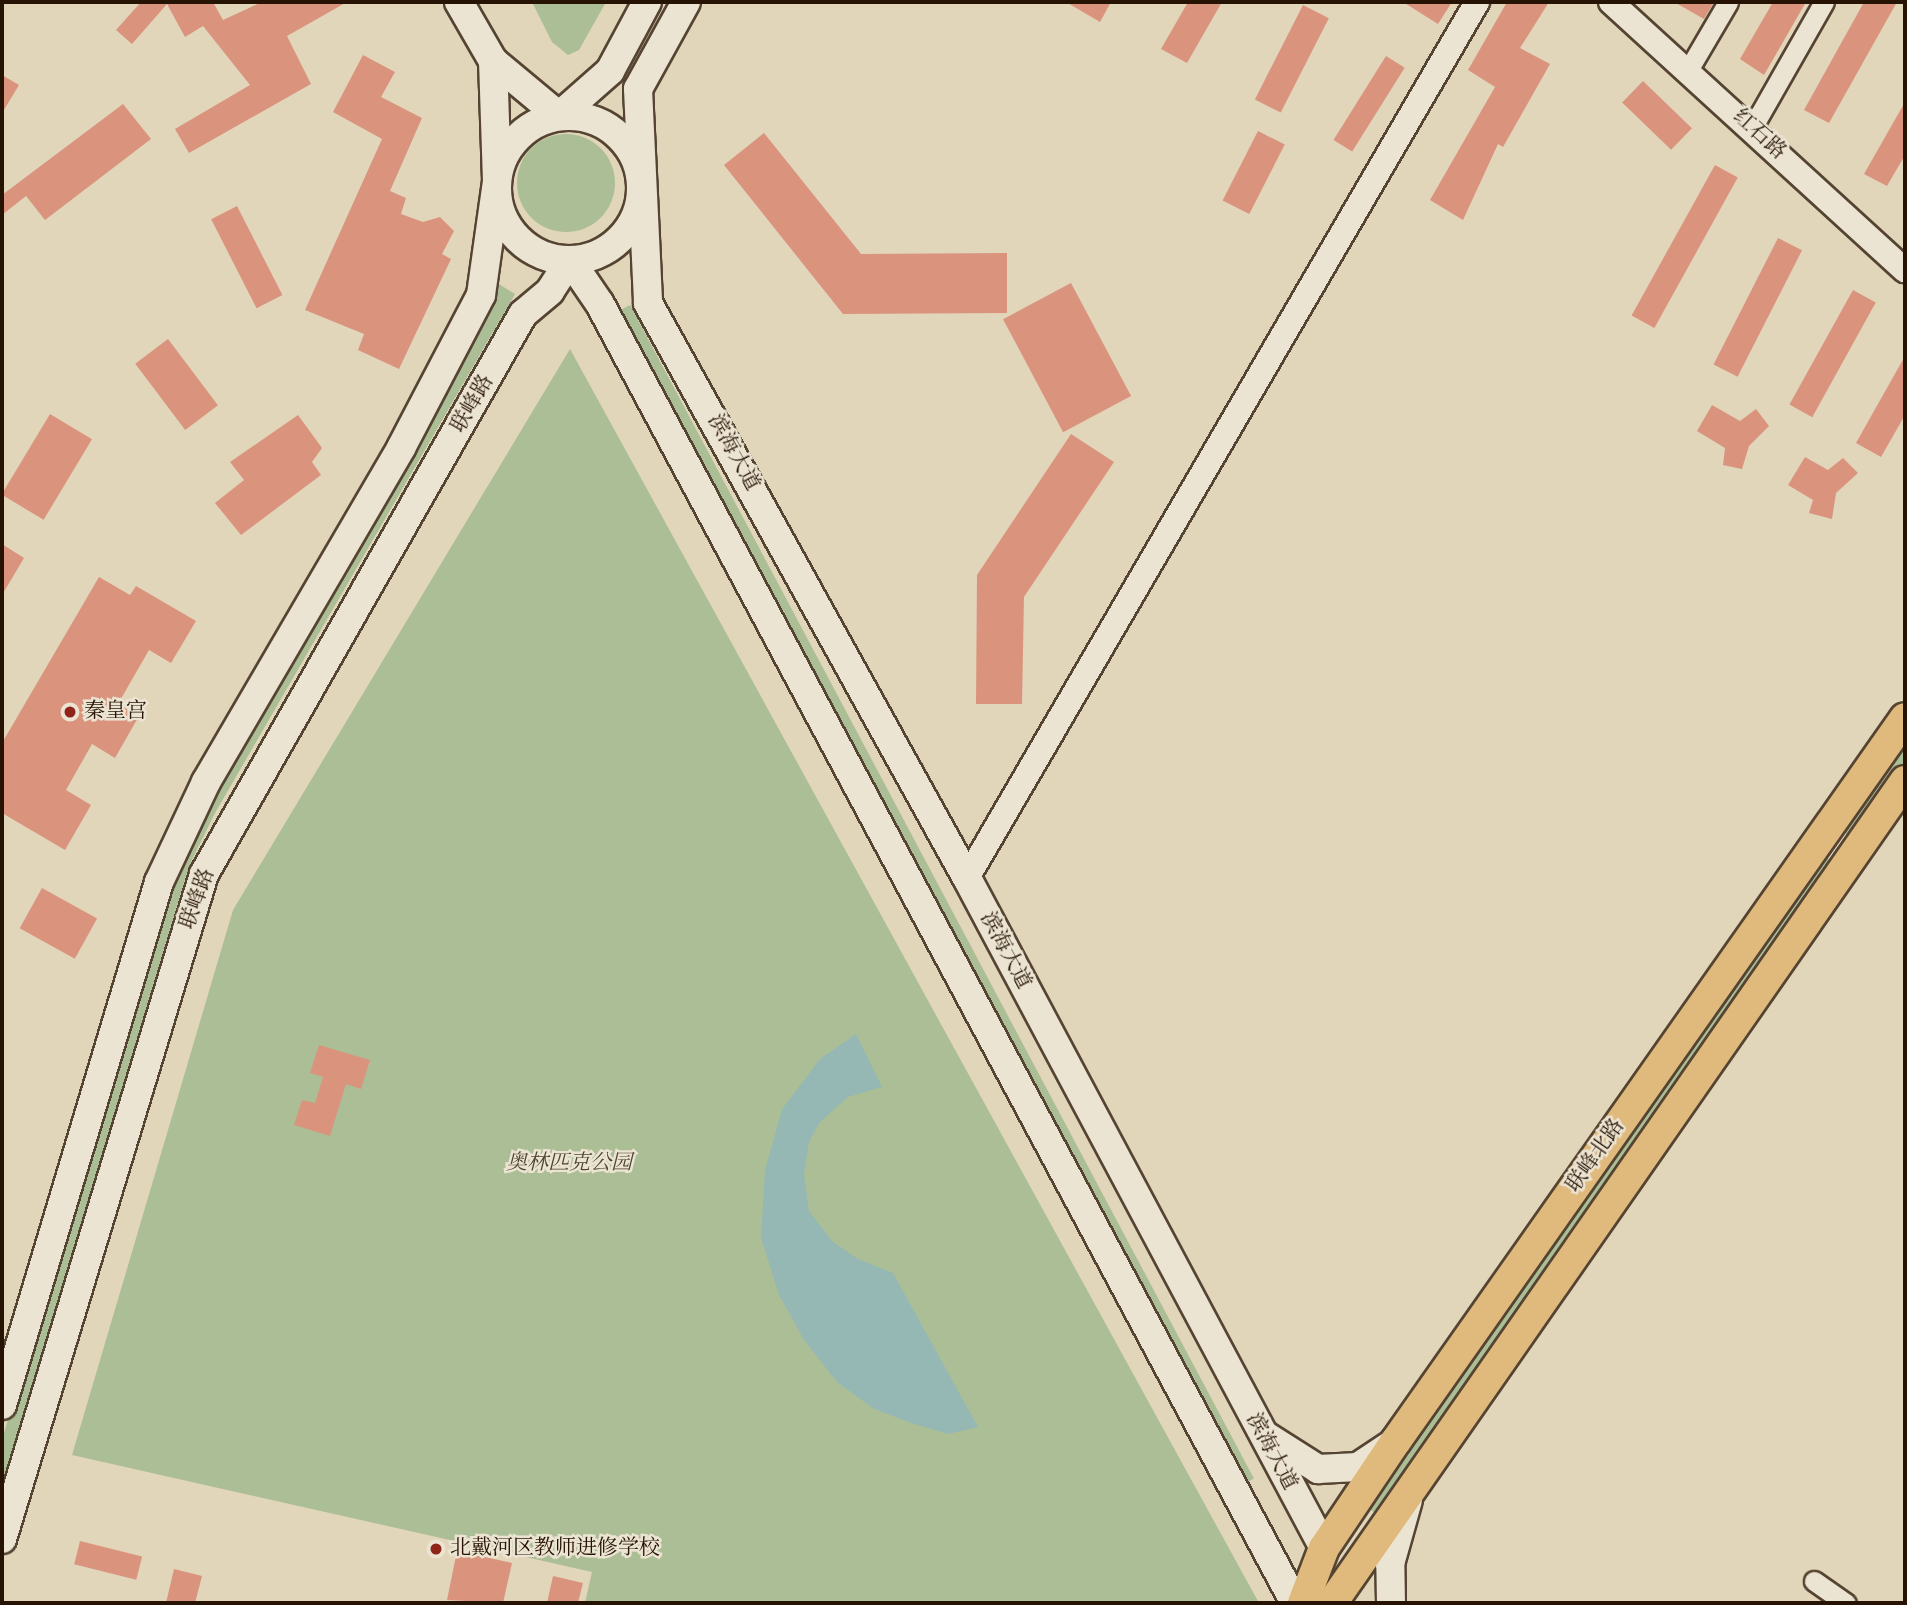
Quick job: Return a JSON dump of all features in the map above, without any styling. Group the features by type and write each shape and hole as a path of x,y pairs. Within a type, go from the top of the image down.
{"main road":[{"path":"459,2 493,61 559,116 604,124 635,158 641,181"},
{"path":"497,181 517,138 536,124 559,116 610,71 647,2"},
{"path":"493,61 499,205 517,236 546,257 570,260 614,244 630,226 641,181 636,111 638,89 686,2"},
{"name":"联峰路","path":"2,1405 159,882 206,782 401,448 481,295 497,181"},
{"name":"滨海大道","path":"641,181 648,303 967,878 1324,1548 1343,1597"},
{"path":"570,260 612,332 1295,1603"},
{"name":"联峰路","path":"2,1539 204,874 523,314 550,291 570,260"},
{"name":"联峰北路","path":"1304,1603 1324,1548 1396,1441 1905,718"},
{"name":"联峰北路","path":"1343,1597 1428,1460 1905,781"},
{"path":"1259,1429 1283,1452 1318,1469 1358,1467 1396,1441"},
{"path":"1391,1603 1390,1564 1406,1506 1428,1460"}],"street":[{"path":"967,878 1477,2"},
{"path":"1687,72 1728,2"},
{"path":"1752,128 1824,2"},
{"name":"红石路","path":"1624,6 1687,72 1752,128 1905,270"},
{"path":"1814,1581 1846,1603"}],"green space":[{"path":"532,2 606,2 579,50 568,55 552,42"},
{"path":"566,134 585,137 601,148 612,164 615,183 612,202 601,218 585,229 566,232 547,229 531,218 520,202 517,183 520,164 531,148 547,137"},
{"path":"499,284 515,294 215,813 189,866 2,1487 2,1440 149,940 202,813 402,467"},
{"path":"630,305 1254,1478 1240,1486 616,313"},
{"name":"奥林匹克公园","path":"570,349 1259,1603 585,1603 592,1572 72,1455 233,910"},
{"path":"1905,737 1905,762 1851,837 1840,830"},
{"path":"1823,854 1835,865 1375,1513 1368,1508"}],"water":[{"path":"856,1034 882,1087 848,1097 820,1122 809,1142 804,1174 809,1211 832,1241 858,1259 893,1273 978,1427 948,1434 914,1424 874,1409 837,1382 804,1340 779,1295 761,1238 765,1170 782,1109 820,1059"}],"building":[{"path":"141,2 213,2 223,20 262,2 347,2 287,36 311,84 189,153 175,129 250,85 203,26 185,37 167,4 132,44 116,30"},
{"path":"1066,2 1111,2 1100,22"},
{"path":"1188,2 1222,2 1187,63 1161,49"},
{"path":"1403,2 1452,2 1438,24"},
{"path":"1507,2 1549,2 1520,48 1550,64 1503,147 1498,144 1463,220 1430,200 1495,87 1468,70"},
{"path":"1674,2 1714,2 1704,19"},
{"path":"1773,2 1806,2 1764,75 1740,59"},
{"path":"1864,2 1897,2 1829,123 1804,110"},
{"path":"1303,5 1329,18 1281,113 1255,99"},
{"path":"363,55 395,72 381,97 422,118 390,191 406,198 401,214 423,222 440,217 454,231 442,254 451,259 399,369 358,350 364,334 305,310 382,139 333,112"},
{"path":"1386,56 1405,68 1352,152 1334,140"},
{"path":"2,75 19,85 2,113"},
{"path":"1643,81 1692,128 1671,150 1622,103"},
{"path":"1905,102 1905,155 1887,186 1864,174"},
{"path":"123,104 151,139 45,220 26,196 2,215 2,195"},
{"path":"1258,131 1285,145 1249,214 1223,200"},
{"path":"764,133 861,254 1007,253 1007,313 843,314 724,165"},
{"path":"1715,165 1738,178 1654,328 1632,315"},
{"path":"237,206 282,295 257,308 211,219"},
{"path":"1778,238 1802,250 1738,377 1714,365"},
{"path":"1071,283 1131,396 1063,432 1003,319"},
{"path":"1853,290 1876,303 1812,417 1789,405"},
{"path":"168,339 218,405 185,430 135,364"},
{"path":"1905,356 1905,415 1881,457 1856,443"},
{"path":"1712,405 1740,421 1756,409 1769,426 1749,446 1742,469 1723,465 1725,448 1697,431"},
{"path":"50,414 92,439 44,520 2,494"},
{"path":"298,415 322,448 312,462 321,475 241,535 215,503 244,480 230,462"},
{"path":"1071,434 1114,462 1024,597 1022,704 976,704 977,575"},
{"path":"1805,457 1828,470 1843,458 1858,473 1836,493 1832,519 1809,513 1813,500 1788,485"},
{"path":"2,544 24,558 2,595"},
{"path":"99,577 130,595 136,586 196,621 171,663 149,650 118,704 139,716 115,758 92,744 66,790 91,805 65,850 2,813 2,743"},
{"path":"42,888 97,919 75,959 20,928"},
{"path":"319,1045 370,1060 361,1089 346,1084 330,1136 294,1125 302,1100 315,1103 323,1077 310,1073"},
{"path":"80,1541 142,1556 136,1580 74,1564"},
{"path":"457,1551 512,1563 503,1603 447,1600"},
{"path":"174,1569 202,1576 195,1603 166,1603"},
{"path":"553,1576 583,1583 578,1603 547,1603"}],"place":[{"name":"秦皇宫","path":"70,712"},
{"name":"北戴河区教师进修学校","path":"436,1549"}]}
